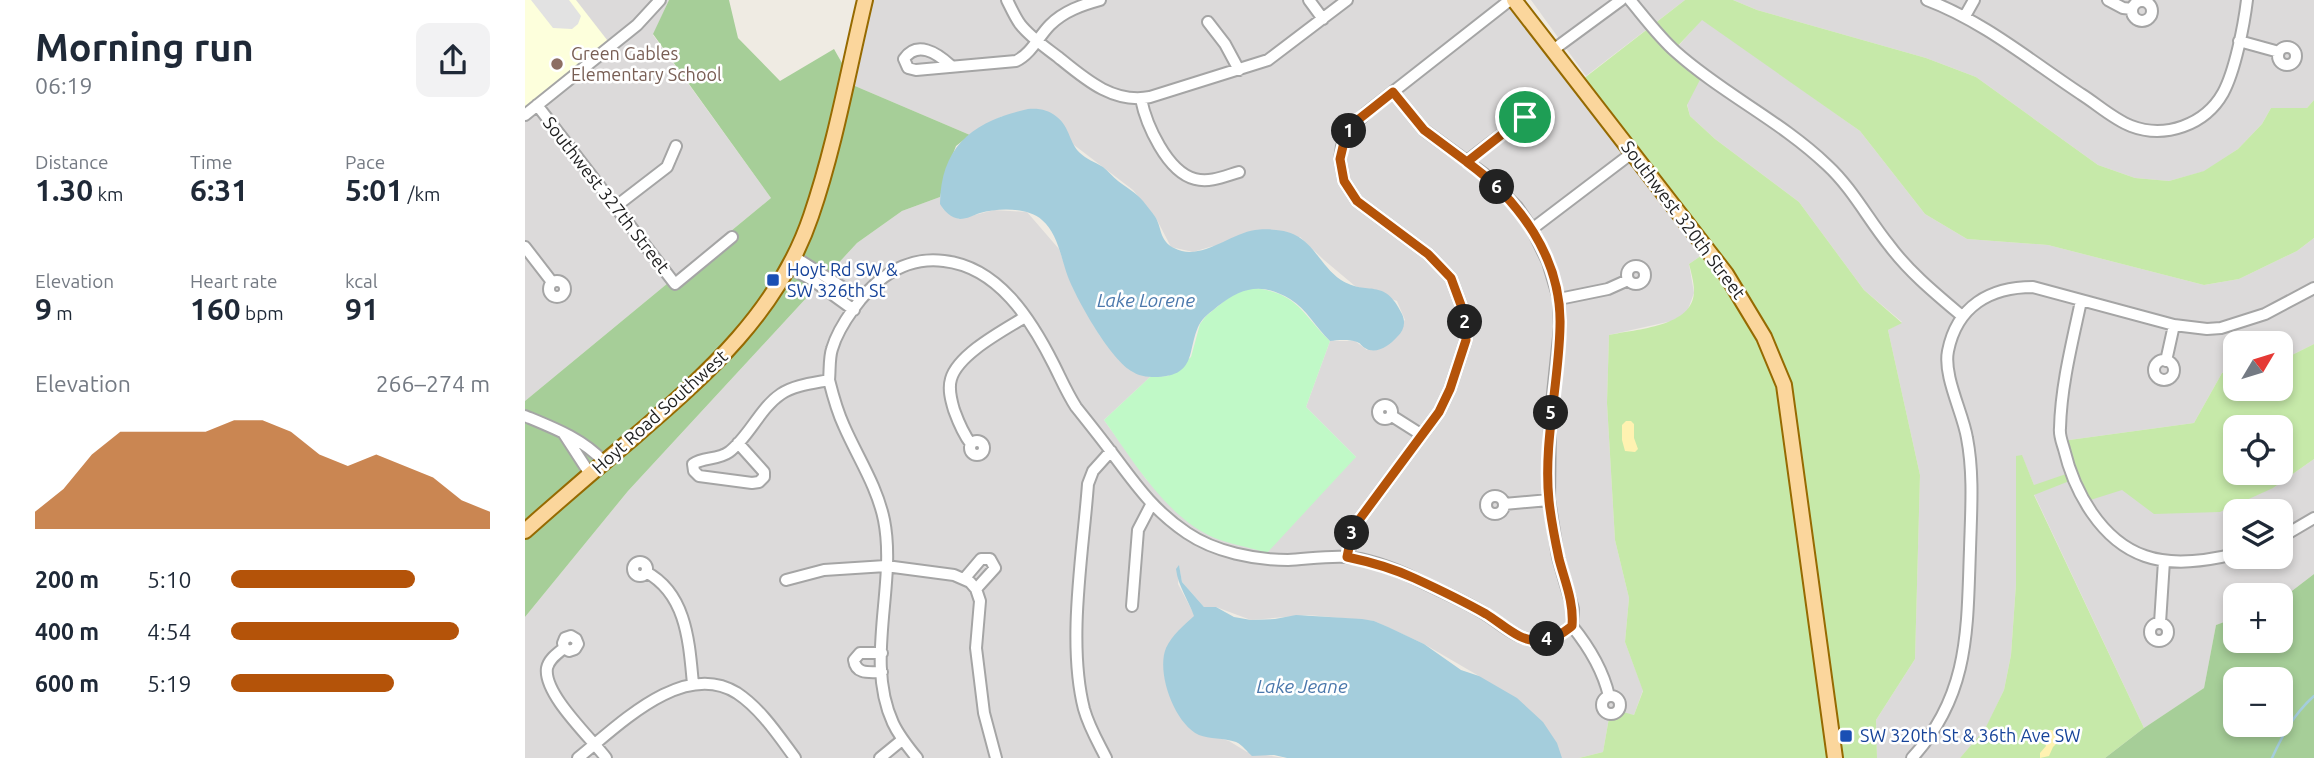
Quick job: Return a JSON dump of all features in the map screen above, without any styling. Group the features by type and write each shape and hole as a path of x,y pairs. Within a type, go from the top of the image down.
{"main road":[{"name":"Hoyt Road Southwest","path":"525,531 705,375 734,345 764,306 791,261 810,218 865,0"},
{"name":"Southwest 320th Street","path":"1512,0 1726,274 1764,337 1784,385 1835,758"}],"street":[{"path":"525,115 637,25 660,0"},
{"path":"1007,0 1019,22 1037,41 1103,90 1122,97 1141,99 1268,60 1347,0"},
{"path":"950,65 1016,61 1024,56 1050,24 1064,13 1100,0"},
{"path":"1309,0 1323,19"},
{"path":"1347,557 1353,528 1439,412 1450,389 1466,340 1465,316 1451,278 1418,246 1357,201 1344,181 1340,159 1345,138 1359,119 1512,0"},
{"path":"1553,50 1621,0"},
{"path":"1630,0 1650,26 1682,57 1771,119 1828,166 1917,278 1962,316"},
{"path":"1927,0 1965,16 2130,126 2165,131 2188,125 2216,104 2232,70 2247,0"},
{"path":"1965,16 1974,0"},
{"path":"2108,0 2123,8 2132,9"},
{"path":"1208,22 1231,52 1239,70"},
{"path":"2239,41 2279,52"},
{"path":"1393,92 1424,130 1467,162 1517,207 1532,229 1548,262 1559,299 1560,327 1550,422 1549,500 1559,557 1573,609 1572,626 1588,646 1609,696"},
{"path":"1141,99 1151,132 1166,154 1186,175 1193,179 1207,180 1239,172"},
{"name":"Southwest 327th Street","path":"537,106 675,284 732,237"},
{"path":"1467,162 1510,128"},
{"path":"615,207 667,167 676,146"},
{"path":"1532,229 1632,153"},
{"path":"525,247 552,282"},
{"path":"917,758 902,740 893,722 882,687 887,545 879,500 844,426 829,380 831,352 837,336 861,299 876,282 911,262 933,260 959,263 996,283 1015,302 1055,366 1063,387 1151,505 1189,535 1230,552 1285,560 1347,557 1380,564 1414,578 1487,615 1512,633 1528,639 1544,641 1572,626"},
{"path":"791,261 861,299"},
{"path":"791,261 854,310"},
{"path":"1559,299 1608,289 1628,280"},
{"path":"1912,758 1935,729 1948,704 1962,667 1967,637 1971,484 1968,441 1948,368 1947,354 1962,316 1978,301 1997,292 2014,287 2032,287 2174,326 2221,328 2265,314 2314,288"},
{"path":"2081,301 2059,431 2068,468 2084,502 2099,523 2119,542 2143,556 2164,561 2196,561 2223,556"},
{"path":"971,444 950,397 950,381 955,369 969,355 1024,317"},
{"path":"2166,361 2174,326"},
{"path":"738,443 764,471 764,477 759,482 699,476 694,471 695,462 723,456 738,443 781,394 829,380"},
{"path":"525,416 593,449 604,462"},
{"path":"1392,416 1422,435"},
{"path":"562,432 590,474"},
{"path":"1106,758 1090,727 1080,691 1076,650 1088,484 1093,471 1111,451"},
{"path":"1504,505 1549,500"},
{"path":"1132,606 1138,530 1151,505"},
{"path":"2293,530 2314,518"},
{"path":"981,559 990,559 995,568 970,583 981,559"},
{"path":"2159,623 2164,561"},
{"path":"786,580 824,570 887,566 954,575 970,583 980,601 976,648 984,713 996,758"},
{"path":"646,572 666,589 682,614 686,624 693,684"},
{"path":"564,648 549,661 548,682 555,695 606,758"},
{"path":"882,653 860,653 854,660 855,667 860,671 882,672"},
{"path":"578,758 651,702 671,690 693,684 721,686 736,693 752,705 795,758"},
{"path":"880,758 902,740"}],"shaded area":[{"path":"525,0 669,0 653,35 771,198 525,401"},
{"name":"Green Gables Elementary School","path":"525,0 576,0 611,45 525,115"},
{"path":"531,0 569,0 581,16 578,24 572,29 553,28"},
{"path":"873,0 1504,0 1708,251 1689,264 1694,293 1687,312 1672,321 1609,335 1607,403 1615,540 1629,598 1625,642 1643,690 1634,715 1622,713 1609,718 1603,752 1579,758 1562,758 1479,676 1424,644 1374,621 1308,615 1251,620 1216,607 1204,607 1182,582 1179,566 1178,584 1195,616 1193,730 1229,741 1247,752 1284,758 525,758 525,617 628,491 857,243 902,211 940,197 943,209 959,219 994,210 1027,212 1059,249 1073,288 1100,336 1150,377 1104,420 1146,479 1173,508 1356,457 1306,407 1330,341 1355,341 1367,350 1405,320 1397,301 1355,286 1300,237 1213,246 1193,252 1171,247 1156,218 1133,190 1074,145 1002,116 970,135 855,86"},
{"path":"1531,0 1685,0 1586,76"},
{"path":"1733,0 2314,0 2314,100 2307,108 2271,108 2262,124 2238,149 2205,171 2169,181 2135,178 2098,165 1976,77 1926,58 1757,10"},
{"path":"1702,19 1860,131 1925,214 1967,239 2048,245 2204,285 2239,279 2297,251 2314,238 2314,344 2293,354 2293,331 2223,331 2223,373 2194,423 2062,441 2122,490 2273,488 2277,485 2293,485 2293,474 2314,459 2314,574 2293,590 2293,583 2223,583 2223,622 2216,625 2204,688 2144,728 2034,494 2034,485 2022,456 2016,456 2016,584 2011,655 2004,690 1985,730 1960,758 1877,758 1876,720 1915,659 1920,475 1888,330 1902,322 1864,290 1799,202 1715,139 1690,116 1674,51"}],"green space":[{"path":"669,0 729,0 738,38 780,81 834,49 855,86 970,135 956,146 940,197 902,211 857,243 628,491 525,617 525,401 771,198 653,34"},
{"path":"1685,0 1733,0 1757,10 1926,58 1976,77 2098,165 2135,178 2169,181 2204,171 2238,149 2262,124 2271,108 2307,108 2314,100 2314,238 2297,251 2239,279 2204,285 2048,245 1967,239 1925,214 1860,131 1702,20 1674,50 1703,74 1687,105 1690,116 1715,139 1799,202 1864,290 1902,323 1888,330 1920,475 1915,659 1876,720 1877,758 1579,758 1603,752 1609,718 1623,712 1634,715 1643,691 1625,642 1629,598 1615,540 1607,403 1609,335 1662,324 1685,312 1694,291 1689,264 1708,251 1578,83"},
{"path":"1252,288 1267,290 1289,299 1330,341 1306,407 1356,457 1267,553 1220,540 1185,520 1140,472 1104,420 1150,377 1168,376 1191,357 1200,324 1206,316 1233,294"},
{"path":"2314,344 2314,459 2293,474 2293,415 2223,415 2223,485 2277,485 2249,499 2223,499 2223,511 2220,512 2154,514 2122,490 2084,502 2072,480 2034,495 2144,728 2105,758 1960,758 1985,729 2004,690 2011,655 2016,584 2016,456 2022,455 2034,485 2069,473 2062,441 2194,423 2222,373 2223,401 2293,401 2293,354"},
{"path":"2314,574 2314,758 2105,758 2204,688 2216,625 2223,622 2223,653 2293,653 2293,590"}],"sand":[{"path":"1626,421 1634,424 1634,438 1638,449 1635,452 1625,451 1622,425"},
{"path":"2047,730 2052,730 2059,738 2058,742 2049,756 2040,758 2040,753 2046,746 2042,736"}],"water":[{"name":"Lake Lorene","path":"1028,109 1047,111 1061,121 1080,153 1103,167 1143,201 1156,218 1164,239 1174,248 1194,252 1245,232 1271,229 1288,232 1306,243 1341,280 1389,295 1403,317 1401,332 1390,344 1378,350 1369,350 1354,341 1330,341 1290,299 1270,290 1253,289 1235,294 1203,320 1195,334 1189,360 1179,372 1158,377 1142,376 1133,372 1115,356 1087,314 1068,277 1055,239 1042,220 1029,213 1004,210 987,211 960,219 948,214 940,204 947,166 964,139 992,121"},
{"name":"Lake Jeane","path":"1179,565 1182,582 1204,607 1216,607 1234,617 1251,620 1296,615 1362,619 1374,621 1424,644 1461,670 1479,676 1517,698 1543,722 1557,743 1562,758 1252,756 1236,742 1199,735 1190,729 1175,709 1163,670 1166,648 1178,630 1194,616 1179,581 1176,569"}],"waterway":[{"path":"2272,758 2290,725 2314,696"}],"place":[{"name":"Green Gables Elementary School","path":"557,64"},
{"name":"Hoyt Rd SW & SW 326th St","path":"773,280"},
{"name":"SW 320th St & 36th Ave SW","path":"1846,736"}],"route":[{"path":"1525,117 1517,114 1511,117 1510,128 1467,162 1424,130 1393,92 1359,119 1345,138 1341,167 1344,181 1352,195 1364,208 1428,254 1451,278 1465,316 1466,340 1450,389 1439,412 1353,528 1347,557 1380,564 1414,578 1487,615 1512,633 1544,641 1572,626 1573,609 1559,557 1549,500 1550,422 1560,327 1559,299 1548,262 1532,229 1517,207 1484,174 1467,162 1510,128 1519,132 1524,129 1527,123 1525,117"}]}
